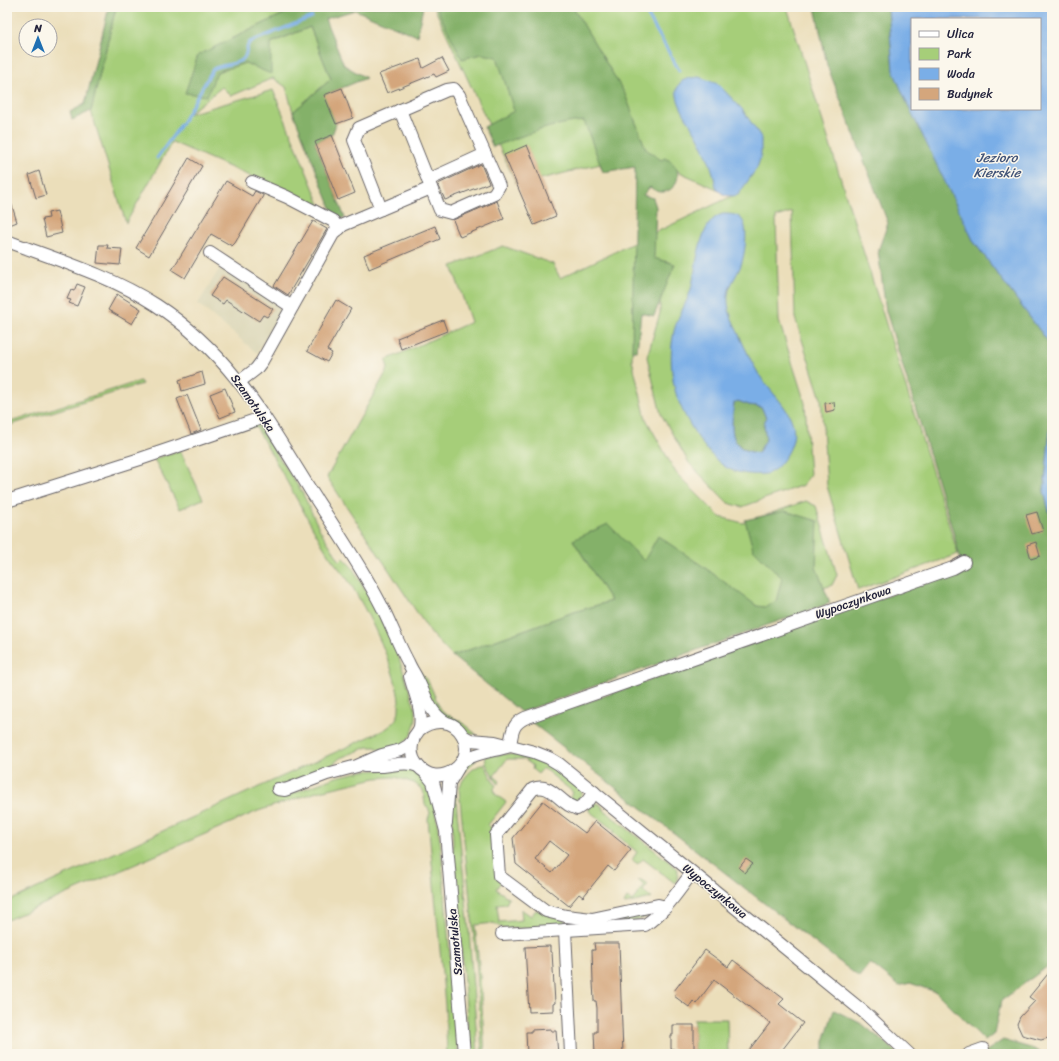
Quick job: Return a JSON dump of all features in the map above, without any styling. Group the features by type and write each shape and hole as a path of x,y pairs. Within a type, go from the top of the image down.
{"street":[{"path":"381,209 354,140 359,128 400,110 447,90 454,89 459,95 499,186 494,194 450,213 440,210 400,110"},
{"path":"239,382 260,364 333,234 343,225 381,209 485,154"},
{"path":"252,182 287,197 333,220 339,229"},
{"name":"Szamotulska","path":"7,242 101,276 150,302 169,314 202,340 218,356 264,417 362,570 382,606 407,661 435,714 444,722"},
{"path":"210,253 292,307"},
{"path":"7,501 140,459 264,417"},
{"name":"Wypoczynkowa","path":"510,746 514,727 520,720 953,568 964,562"},
{"name":"Szamotulska","path":"407,661 419,708 419,730"},
{"path":"357,766 385,766 409,763 421,769 435,776 450,773 461,764 466,746 463,736 453,726 444,722 434,722 423,726 419,730 411,748 412,756 421,769"},
{"name":"Wypoczynkowa","path":"463,736 470,740 495,742 534,752 549,758 594,792 865,1013 909,1054"},
{"path":"278,790 285,790 328,774 357,766 382,755 401,750 413,741"},
{"name":"Wypoczynkowa","path":"461,764 481,752 495,751 510,746"},
{"name":"Szamotulska","path":"461,764 449,783 446,830 464,1054"},
{"name":"Szamotulska","path":"421,769 433,782 446,830"},
{"path":"594,792 586,803 578,809 567,805 546,788 539,786 533,789 496,834 499,876 546,911 566,916 592,919 658,905 666,907"},
{"path":"502,934 645,925 658,916 692,873"},
{"path":"565,930 571,1054"},
{"path":"969,1054 982,1049"}],"shaded area":[{"path":"221,266 285,307 257,353 198,304"}],"green space":[{"path":"109,7 116,7 91,111 72,120 70,112 85,104"},
{"path":"116,7 298,7 232,39 217,72 245,63 271,43 310,27 331,79 293,112 286,87 273,78 231,96 222,87 188,114 273,90 321,207 172,142 126,223 91,111"},
{"path":"298,7 423,7 417,36 355,10 325,19 344,65 366,78 325,95 336,124 332,135 315,142 345,218 335,218 293,112 331,79 310,27 271,43 271,74 245,63 217,72 207,96 185,93 198,55"},
{"path":"434,7 787,7 958,554 858,590 827,486 821,399 795,318 792,212 776,217 779,321 805,403 810,475 803,485 742,507 728,503 689,463 661,414 647,357 660,313 660,297 634,294 632,360 646,419 676,473 720,517 743,523 806,501 816,506 837,575 832,585 686,637 573,540 611,601 571,613 452,656 432,635 327,477 388,369 386,360 471,322 452,266 503,246 553,264 560,278 732,196 640,154 517,185"},
{"path":"436,7 573,7 625,94 646,149 661,160 665,158 673,163 677,170 678,177 676,184 665,192 658,191 650,187 643,195 653,198 656,207 654,258 675,264 654,316 641,313 637,351 632,351 635,167 603,172 584,121 549,127 493,147 484,127 514,111 497,57 482,54 462,59"},
{"path":"815,7 888,7 893,70 974,242 1052,347 1052,410 1044,491 1052,523 1052,963 1001,1001 994,1034 985,1041 936,992 910,983 899,986 870,963 859,977 531,722 963,569 886,311 878,251 888,223 827,65"},
{"path":"140,381 142,384 7,426 7,423"},
{"path":"738,401 762,408 766,418 764,424 766,440 758,453 748,451 741,447 733,436 732,420 734,403"},
{"path":"256,423 302,492 320,530 340,561 343,558 352,567 381,618 399,658 416,711 416,720 413,730 406,742 384,751 375,747 368,747 340,758 331,766 272,789 274,793 286,796 336,777 363,771 412,768 426,779 433,795 441,848 458,1054 447,1054 445,1005 428,819 430,813 428,807 425,805 423,790 414,783 395,777 376,778 320,791 258,811 7,920 7,902 384,730 392,724 396,718 399,709 395,679 389,661 364,607 348,580 326,551 256,427 241,429"},
{"path":"180,450 203,499 180,509 154,459"},
{"path":"785,511 818,521 816,567 830,603 521,712 452,656 571,613 611,601 573,540 608,524 644,561 658,536 704,567 757,606 766,607 776,601 782,578 753,549 745,520"},
{"path":"417,668 429,683 443,712 460,721 477,735 468,733 437,711"},
{"path":"508,754 526,757 541,762 556,770 581,789 582,794 580,798 577,800 569,799 573,792 543,768 538,774 532,769 533,766 524,759 507,759 494,776 500,781 498,784 486,764 485,756"},
{"path":"477,760 463,773 458,780 455,789 469,931 478,1054 470,1054 453,847 452,812 455,780 468,762"},
{"path":"484,764 496,786 494,788 495,794 506,802 488,825 494,830 501,882 496,889 509,898 506,904 497,905 499,922 522,920 521,909 531,916 536,910 565,920 566,926 503,929 494,923 475,925 485,1054 482,1054 477,969 459,790 465,777 476,767"},
{"path":"593,803 600,804 605,811 678,869 677,880 675,883 643,859 638,864 632,860 637,852 613,832 615,831 589,811 589,807"},
{"path":"638,880 648,884 643,891 652,898 625,904 624,903 627,898 632,901 644,886"},
{"path":"650,911 652,914 635,921 569,925 569,921"},
{"path":"834,1010 862,1024 899,1054 824,1054 824,1041"},
{"path":"694,1019 727,1019 728,1054 694,1054"},
{"path":"1003,1040 1034,1049 1042,1054 982,1054"}],"water":[{"name":"Jezioro Kierskie","path":"888,7 1052,7 1052,347 974,242 906,101 893,70"},
{"path":"699,77 718,84 742,109 761,137 761,156 757,168 738,195 726,195 717,189 714,175 705,151 678,101 678,85 686,79"},
{"path":"723,214 733,215 739,217 745,225 746,238 742,262 728,294 729,310 754,367 787,411 792,421 794,431 792,443 786,456 775,469 765,474 736,472 719,462 695,434 678,400 675,390 671,357 674,330 691,289 703,235 708,225 715,218","holes":["738,401 762,408 766,418 764,424 766,440 758,453 748,451 741,447 733,436 732,421 734,403"]},
{"path":"1052,410 1052,523 1044,491"}],"building":[{"path":"442,58 449,71 436,77 434,74 387,93 379,74 420,59 423,68"},
{"path":"342,88 353,118 336,124 324,95"},
{"path":"332,135 355,193 338,200 315,142"},
{"path":"527,145 556,216 534,225 504,155"},
{"path":"189,158 202,166 149,256 136,248"},
{"path":"481,164 489,183 445,200 438,184"},
{"path":"39,171 46,195 36,198 29,175"},
{"path":"226,181 252,196 255,191 263,196 235,243 232,246 211,234 185,278 172,270"},
{"path":"7,196 9,196 17,222 7,226"},
{"path":"497,201 504,219 460,237 453,220"},
{"path":"57,211 62,233 46,237 42,219 49,218 48,213"},
{"path":"313,221 327,229 288,295 274,286"},
{"path":"435,226 440,239 369,269 364,255"},
{"path":"99,245 108,245 107,248 122,249 120,265 97,263"},
{"path":"223,277 273,309 267,317 263,315 259,321 226,300 223,304 210,296"},
{"path":"77,284 85,287 77,306 69,303 71,300 67,299 71,290 74,291"},
{"path":"117,294 141,309 132,324 108,310"},
{"path":"336,300 351,309 327,350 332,353 327,362 307,351"},
{"path":"443,320 447,331 401,349 397,338"},
{"path":"202,372 205,384 182,391 179,380"},
{"path":"225,388 235,412 220,418 210,394"},
{"path":"187,395 201,430 191,434 177,399"},
{"path":"834,402 835,410 826,412 825,403"},
{"path":"1037,512 1043,531 1032,534 1026,515"},
{"path":"1036,542 1040,556 1031,559 1027,545"},
{"path":"543,801 585,833 595,821 631,850 614,871 608,866 583,897 579,894 569,906 516,864 513,838","holes":["549,841 567,855 552,873 535,859"]},
{"path":"746,859 753,864 745,873 739,868"},
{"path":"594,943 619,943 623,1054 595,1054 594,1032 597,1032 597,1008 596,1001 594,1001 593,982 592,950 595,950"},
{"path":"550,946 550,952 552,952 555,1003 553,1004 553,1011 529,1012 525,947"},
{"path":"705,950 728,967 733,960 784,999 779,1004 803,1023 779,1054 746,1054 770,1023 714,980 696,1004 693,1001 689,1007 674,996 676,993 674,991"},
{"path":"1052,969 1052,1037 1041,1040 1022,1035 1017,1024 1020,1017 1035,1001 1029,997"},
{"path":"673,1025 694,1025 694,1054 674,1054 674,1049 671,1049"},
{"path":"551,1029 551,1031 556,1031 558,1054 527,1054 526,1032 531,1032 531,1030"}],"waterway":[{"path":"643,7 679,70"},
{"path":"157,158 182,123 213,69 243,59 246,55 250,42 312,17"}]}
